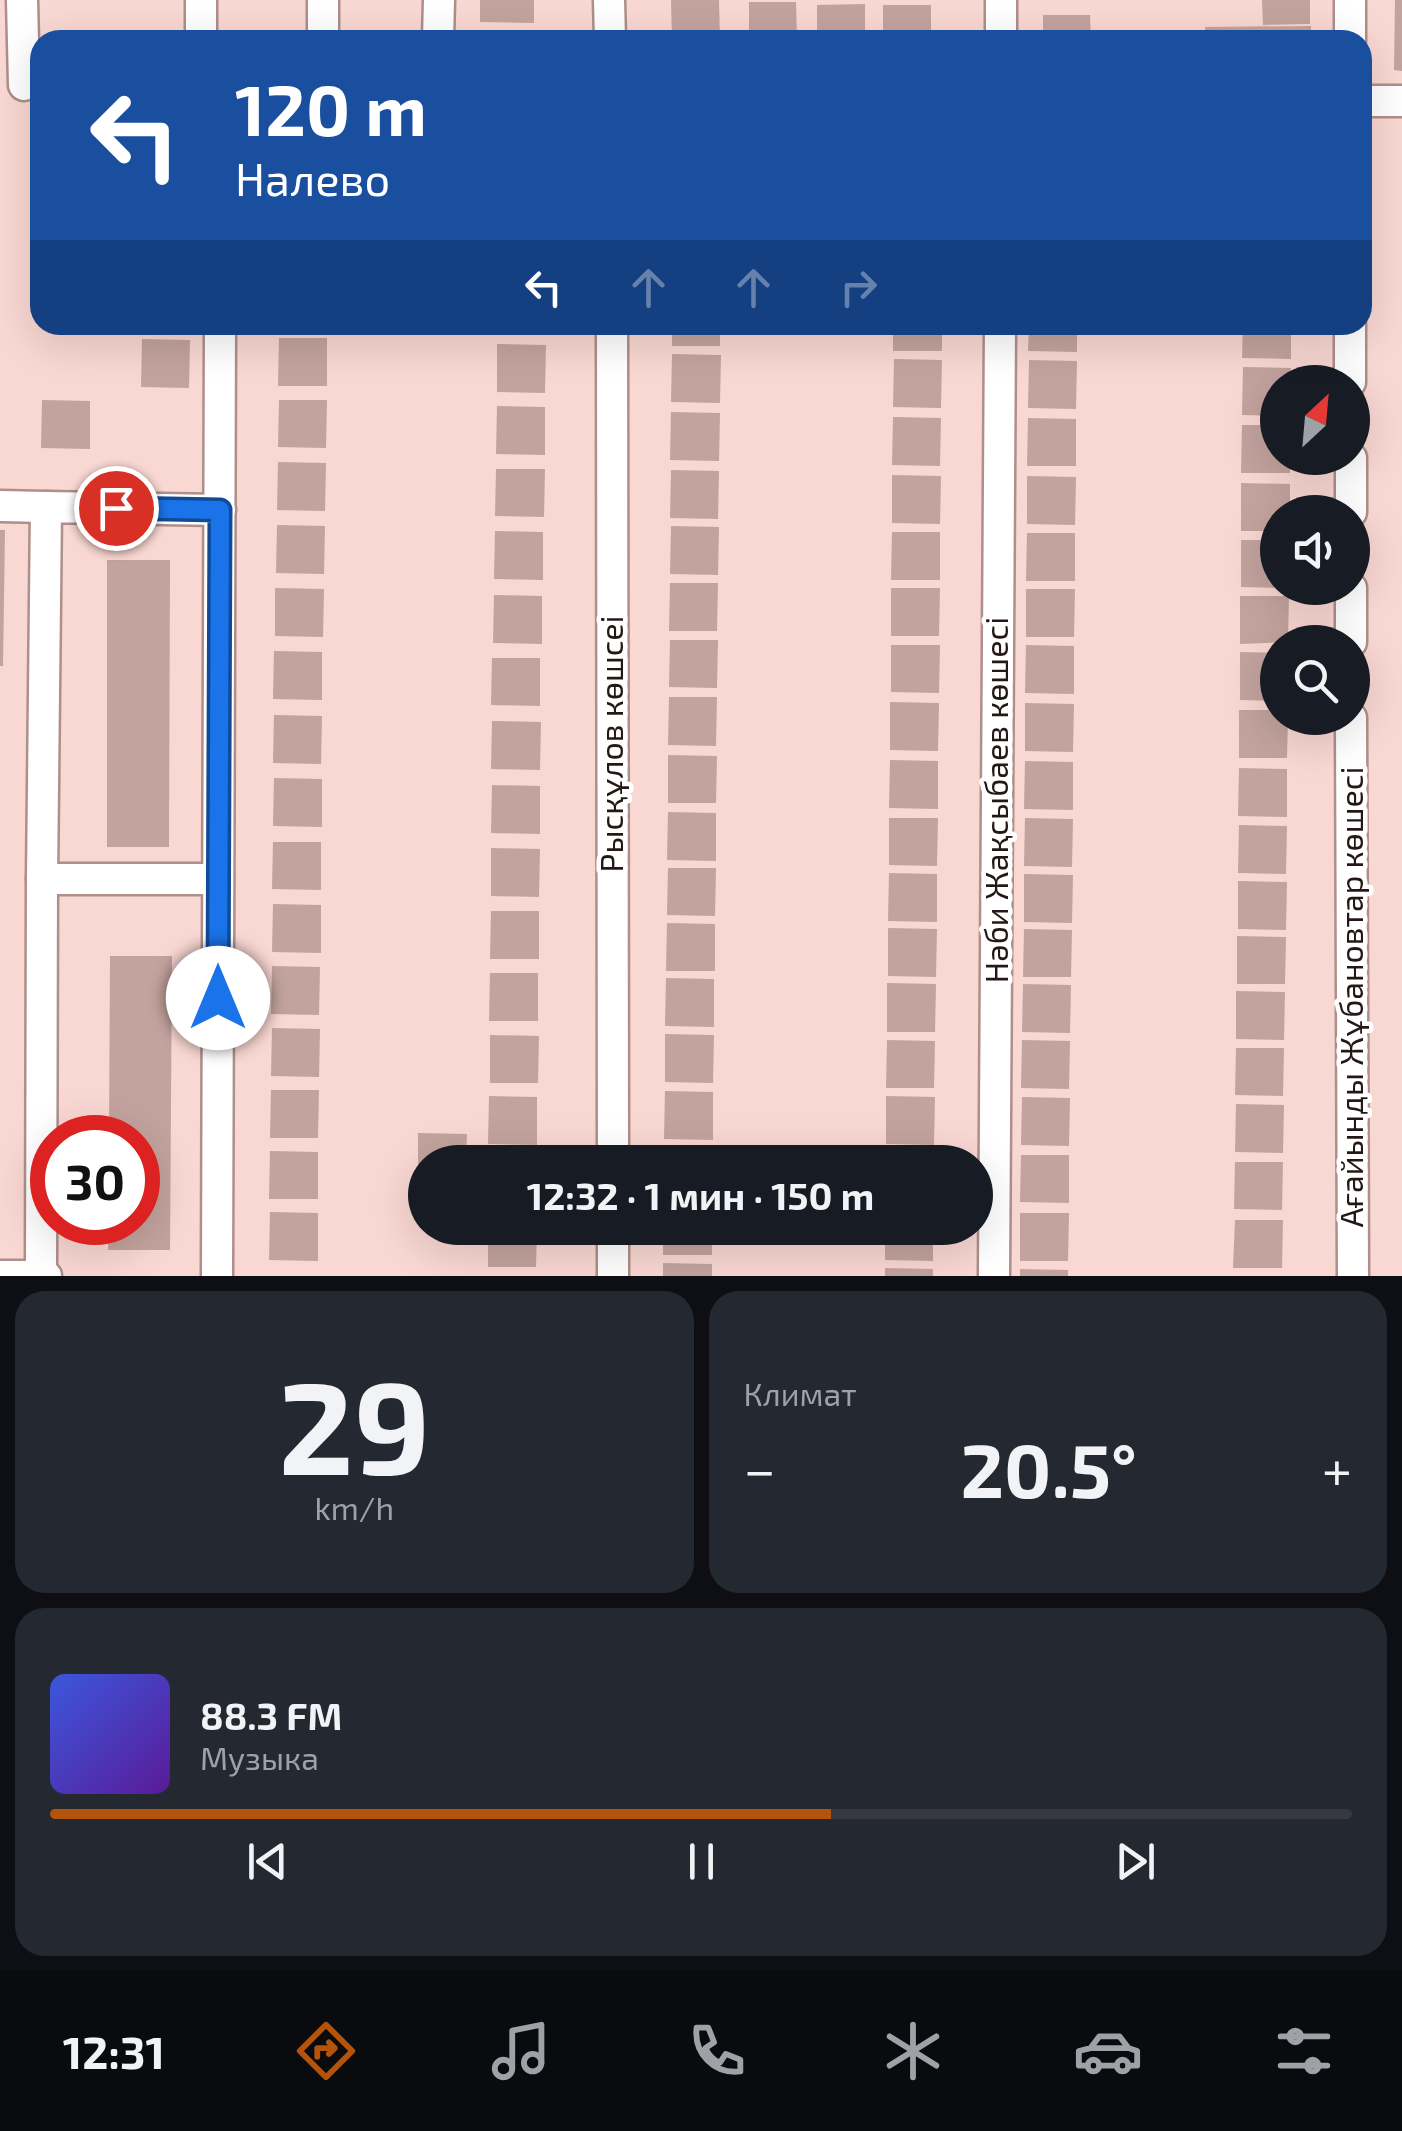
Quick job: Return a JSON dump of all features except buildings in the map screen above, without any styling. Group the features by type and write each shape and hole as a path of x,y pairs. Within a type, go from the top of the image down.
{"street":[{"path":"21,85 22,0"},
{"path":"201,0 201,30"},
{"path":"322,0 323,30"},
{"path":"438,30 439,0"},
{"path":"609,0 610,30"},
{"path":"1000,0 1001,30"},
{"path":"1350,0 1350,30"},
{"path":"1372,101 1402,101"},
{"path":"217,1276 220,335"},
{"name":"Рысқұлов көшсеі","path":"612,335 613,1145"},
{"name":"Нәби Жақсыбаев көшесі","path":"994,1276 1000,335"},
{"path":"1350,335 1350,365"},
{"path":"0,506 220,510"},
{"path":"0,1276 43,1276 46,507"},
{"name":"Ағайынды Жұбановтар көшесі","path":"1352,735 1353,1276"},
{"path":"42,879 218,879"},
{"path":"613,1245 613,1276"}],"route":[{"path":"116,508 220,510 218,998"}]}
